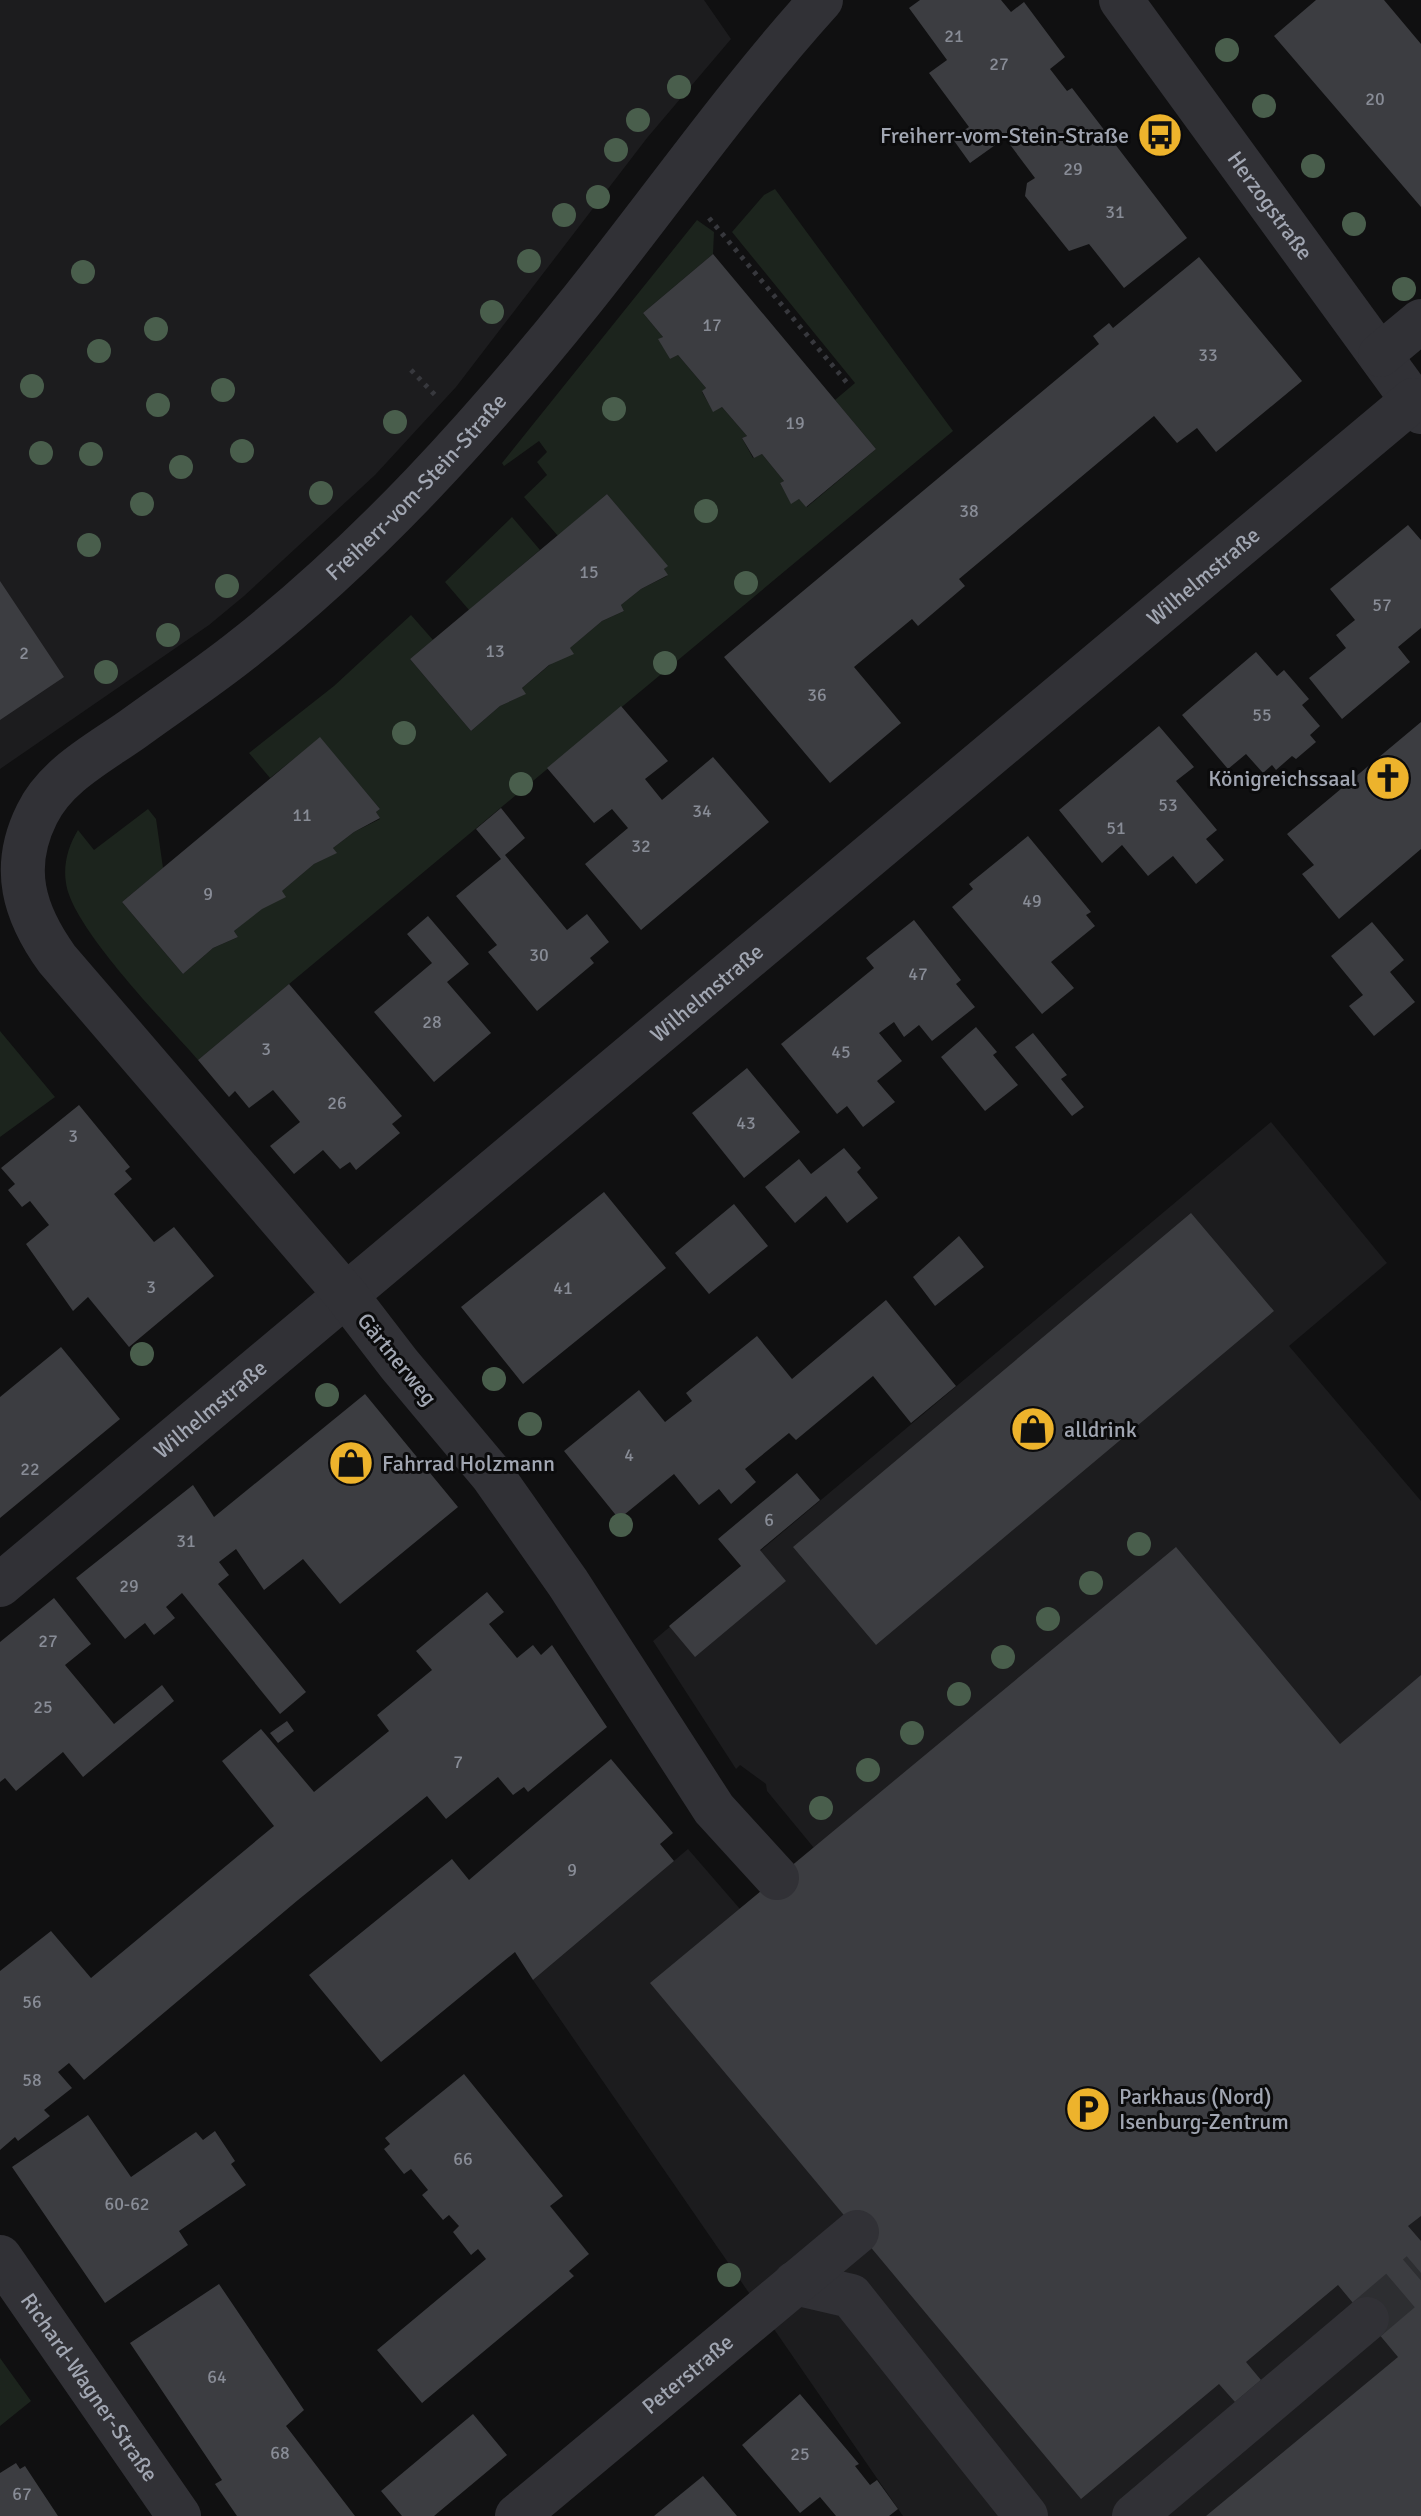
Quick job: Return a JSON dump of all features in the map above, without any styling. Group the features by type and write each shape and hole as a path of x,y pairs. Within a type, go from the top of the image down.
{"street":[{"name":"Freiherr-vom-Stein-Straße","path":"42,938 29,912 22,870 37,813 50,793 73,771 183,693 292,609 403,504 533,361 734,101 821,0"},
{"name":"Herzogstraße","path":"1121,0 1407,382"},
{"name":"Wilhelmstraße","path":"0,1585 346,1295 1407,382 1421,321"},
{"name":"Gärtnerweg","path":"42,938 135,1052 346,1295 492,1475 534,1533 714,1809 777,1878"},
{"name":"Peterstraße","path":"517,2516 857,2232"},
{"name":"Richard-Wagner-Straße","path":"0,2257 179,2516"},
{"path":"795,2283 851,2296 1026,2516"},
{"path":"1134,2516 1367,2319"}],"path":[{"path":"701,211 848,384"},
{"path":"411,370 442,403"}],"shaded area":[{"path":"0,0 704,0 731,39 647,138 456,387 375,475 209,625 0,769"},
{"path":"775,189 953,431 198,1060 102,949 72,902 65,869 69,849 78,830 94,850 148,809 156,819 163,868 122,902 183,974 213,948 238,937 234,931 314,864 336,853 333,848 354,832 380,819 376,812 380,809 320,738 270,778 249,753 334,686 411,615 433,640 410,659 471,731 500,706 525,694 522,688 602,621 624,611 621,605 641,589 667,576 664,569 667,566 607,494 558,536 524,497 547,475 537,462 547,452 539,441 504,466 502,463 697,220 714,232 713,254 643,313 663,337 659,339 670,359 678,355 706,388 702,392 713,411 722,407 747,436 742,438 753,458 762,454 784,481 780,483 791,503 799,499 807,507 876,449 835,400 855,383 732,232 764,195"},
{"path":"512,517 540,550 469,610 445,582"},
{"path":"0,1031 55,1097 0,1137"},
{"path":"1271,1122 1387,1263 1289,1346 1421,1501 1421,2516 903,2516 533,1980 688,1849 740,1909 814,1848 767,1791 766,1784 740,1765 736,1769 653,1641"},
{"path":"0,2358 31,2401 0,2426"}],"building":[{"path":"920,0 1001,0 1011,12 1024,2 1065,57 1050,69 1067,91 1072,88 1187,238 1124,288 1089,244 1069,251 1025,196 1027,183 1035,178 1005,138 970,163 952,138 969,127 929,73 947,60 909,8"},
{"path":"1316,0 1384,0 1421,44 1421,207 1274,36"},
{"path":"713,254 876,449 806,507 799,499 791,504 780,483 784,481 762,454 754,458 742,438 747,436 722,407 713,412 702,391 706,388 678,355 670,359 658,339 663,337 643,313"},
{"path":"1199,257 1302,381 1216,452 1197,428 1177,443 1154,416 959,579 965,586 918,626 912,619 854,667 901,723 830,783 724,657 1099,344 1093,336 1109,323 1113,328"},
{"path":"607,494 668,566 664,569 668,575 641,589 621,605 624,611 602,621 570,648 574,654 549,665 522,688 526,694 500,706 471,731 410,659"},
{"path":"1408,525 1421,540 1421,628 1398,647 1410,662 1342,719 1309,678 1346,648 1336,635 1355,620 1330,589"},
{"path":"0,581 64,677 0,720"},
{"path":"1256,652 1277,676 1284,670 1309,699 1302,705 1320,726 1310,735 1316,742 1296,759 1292,756 1276,770 1272,765 1263,773 1246,754 1228,769 1182,715"},
{"path":"621,706 668,761 645,779 662,800 713,757 769,822 641,930 585,864 628,828 612,809 594,823 547,768"},
{"name":"Königreichssaal","path":"1421,722 1421,849 1339,919 1302,874 1314,865 1287,834"},
{"path":"1159,726 1194,767 1176,781 1217,830 1206,839 1224,860 1196,884 1173,856 1148,876 1122,845 1102,863 1059,810"},
{"path":"320,737 380,809 376,812 380,818 333,848 337,853 314,864 282,891 286,897 262,909 234,931 238,937 213,948 183,974 122,902"},
{"path":"501,808 525,838 505,855 567,930 587,914 609,942 590,958 594,963 537,1011 488,952 497,945 456,896 501,859 476,829"},
{"path":"1028,836 1091,912 1086,915 1095,926 1051,962 1074,988 1042,1014 952,907 973,889 969,884"},
{"path":"428,916 469,964 447,982 491,1033 434,1082 374,1012 432,963 407,934"},
{"path":"914,920 961,980 956,984 975,1007 932,1041 919,1025 904,1037 894,1022 879,1033 902,1061 877,1081 895,1102 863,1127 847,1106 837,1114 781,1044 874,968 866,958"},
{"path":"1372,922 1404,960 1390,972 1415,1002 1374,1036 1349,1006 1363,995 1331,956"},
{"path":"289,984 402,1116 392,1124 400,1133 356,1170 350,1162 340,1169 323,1150 294,1174 270,1146 300,1122 273,1090 249,1108 235,1091 229,1097 198,1060"},
{"path":"976,1027 997,1052 993,1055 1018,1085 985,1111 941,1057"},
{"path":"1033,1033 1067,1075 1061,1079 1084,1107 1072,1116 1015,1047"},
{"path":"747,1068 800,1132 744,1178 692,1113"},
{"path":"79,1105 130,1167 125,1171 132,1179 114,1194 154,1242 174,1227 214,1276 129,1347 88,1297 73,1311 26,1244 49,1225 30,1201 22,1207 8,1190 15,1184 1,1168"},
{"path":"844,1148 861,1168 857,1172 878,1198 847,1223 826,1196 795,1223 765,1187 799,1159 811,1174"},
{"path":"604,1192 666,1268 523,1384 461,1307"},
{"path":"734,1204 768,1246 709,1294 675,1253"},
{"name":"alldrink","path":"1191,1213 1274,1311 876,1645 793,1547"},
{"path":"959,1236 984,1267 935,1306 913,1277"},
{"path":"886,1300 956,1386 911,1423 873,1376 796,1440 789,1433 745,1469 756,1482 731,1504 719,1489 699,1505 674,1474 619,1519 564,1451 639,1390 665,1422 692,1401 686,1393 757,1336 792,1379"},
{"path":"61,1347 120,1419 0,1518 0,1397"},
{"name":"Fahrrad Holzmann","path":"365,1394 458,1507 340,1604 303,1559 264,1590 236,1549 219,1562 229,1575 218,1584 306,1692 280,1714 182,1593 166,1607 175,1618 154,1635 145,1623 125,1639 76,1578 193,1485 214,1517"},
{"path":"797,1473 820,1500 760,1550 786,1581 695,1657 669,1626 741,1566 718,1539"},
{"name":"Parkhaus (Nord) Isenburg-Zentrum","path":"1176,1547 1340,1744 1421,1675 1421,2216 1408,2226 1421,2241 1421,2516 1206,2516 1398,2357 1338,2285 1246,2362 1261,2380 1235,2402 1219,2384 1081,2499 650,1983"},
{"path":"487,1592 504,1612 489,1624 517,1658 533,1645 541,1655 552,1645 607,1727 528,1792 524,1787 513,1795 498,1777 446,1819 427,1796 84,2080 69,2063 58,2072 72,2088 44,2110 50,2116 18,2141 15,2137 0,2150 0,1971 51,1931 91,1978 274,1826 222,1761 261,1729 314,1792 389,1731 377,1715 432,1670 416,1651"},
{"path":"54,1598 91,1644 65,1665 114,1724 162,1685 174,1701 83,1777 63,1752 16,1791 5,1778 0,1782 0,1642"},
{"path":"287,1721 294,1731 278,1743 270,1733"},
{"path":"611,1759 673,1833 660,1844 674,1861 533,1980 515,1952 381,2062 309,1975 452,1859 469,1880"},
{"path":"464,2074 563,2196 550,2206 589,2254 569,2271 574,2276 422,2403 377,2350 486,2259 478,2249 471,2255 453,2232 459,2226 449,2215 443,2220 422,2195 428,2190 411,2169 404,2174 384,2149 390,2144 385,2138"},
{"path":"88,2115 131,2177 196,2132 203,2140 215,2131 235,2161 231,2164 246,2185 179,2231 188,2245 105,2303 12,2167"},
{"path":"219,2284 304,2410 286,2426 355,2516 237,2516 215,2484 222,2480 130,2343"},
{"path":"800,2394 859,2464 855,2466 870,2485 877,2480 898,2509 889,2516 836,2516 820,2497 800,2513 742,2445"},
{"path":"473,2414 507,2455 434,2516 402,2516 381,2491"},
{"path":"16,2463 20,2469 25,2466 58,2516 0,2516 0,2473"},
{"path":"703,2476 737,2516 654,2516"}],"tunnel":[{"path":"1367,2319 1421,2273"}],"place":[{"name":"Freiherr-vom-Stein-Straße","path":"1160,135"},
{"name":"Königreichssaal","path":"1388,778"},
{"name":"alldrink","path":"1033,1429"},
{"name":"Fahrrad Holzmann","path":"351,1463"},
{"name":"Parkhaus (Nord) Isenburg-Zentrum","path":"1088,2109"}]}
